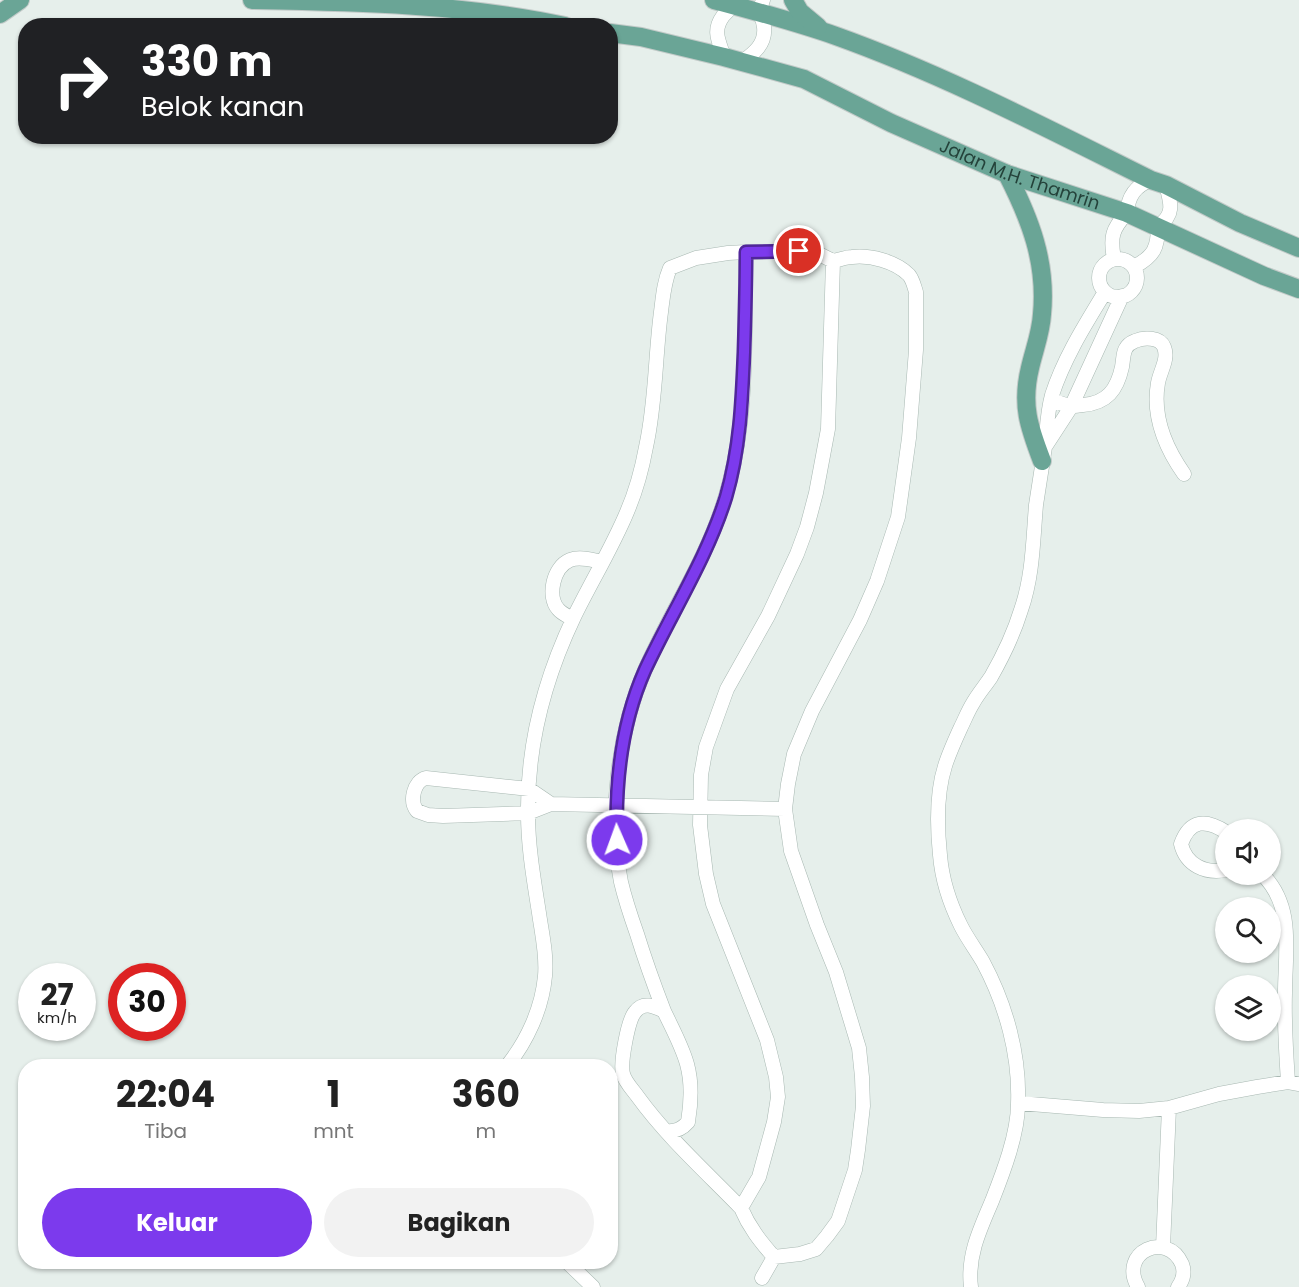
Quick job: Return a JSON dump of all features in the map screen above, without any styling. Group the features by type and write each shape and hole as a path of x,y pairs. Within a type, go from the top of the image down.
{"main road":[{"path":"0,14 20,0"},
{"path":"252,0 428,6 531,18"},
{"path":"714,0 761,6 921,69 1240,223 1299,248"},
{"path":"793,0 800,12 816,26 836,36"},
{"path":"618,34 641,37 742,62"},
{"name":"Jalan M.H. Thamrin","path":"742,62 804,79 891,123 1007,174 1127,213 1299,290"},
{"path":"1007,174 1029,221 1039,255 1042,314 1026,394 1027,417 1032,436 1043,454"}],"street":[{"path":"724,57 717,35 718,23 733,3"},
{"path":"742,62 756,51 763,40 761,6"},
{"path":"1114,259 1111,244 1113,234 1118,222 1127,213 1130,195 1143,183 1159,183 1170,198 1170,213 1166,221 1158,226 1155,250 1146,260 1134,267"},
{"path":"513,1059 529,1033 540,1004 545,976 545,955 536,896 528,813 531,758 538,717 546,686 573,619 613,543 638,482 655,385 665,278 670,268 696,258 728,253 799,251 819,254 833,261 851,256 890,262 909,276 916,292 916,350 909,438 898,517 860,620 812,711 794,754 785,809 791,851 853,1024 860,1058 863,1106 855,1170 838,1221 816,1249 800,1254 774,1257"},
{"path":"666,1131 680,1130 688,1122 690,1078 687,1063 664,1011 621,882 617,857 617,783 624,733 644,673 710,540 726,498 735,464 742,408 746,252"},
{"path":"1114,259 1128,261 1137,272 1136,285 1133,290 1122,296 1105,292 1099,281 1104,265 1114,259"},
{"path":"741,1208 759,1177 774,1122 778,1097 776,1077 767,1041 714,904 706,874 699,808 701,775 706,747 727,689 768,616 797,554 816,493 828,429 833,261"},
{"path":"971,1287 972,1254 1005,1165 1017,1124 1018,1103 1014,1046 1001,999 962,927 951,904 943,878 940,856 939,798 944,767 972,704 1008,645 1022,608 1030,576 1051,400 1078,335 1105,292"},
{"path":"1043,454 1071,406 1122,296"},
{"path":"1078,335 1100,345"},
{"path":"1051,400 1071,406 1095,404 1109,395 1117,383 1124,352 1128,345 1137,340 1153,339 1162,344 1166,358 1158,383 1159,422 1165,444 1184,474"},
{"path":"573,619 559,611 554,603 552,590 558,571 568,560 583,558 602,562"},
{"path":"551,804 530,789 426,778 417,783 413,800 417,811 436,816 528,813 551,804 785,809"},
{"path":"1215,825 1207,823 1191,827 1181,844 1186,857 1194,865 1215,872"},
{"path":"1018,1103 1139,1111 1169,1108 1219,1094 1293,1083 1285,1037 1286,923 1278,896 1271,885"},
{"path":"664,1011 649,1005 641,1006 636,1010 624,1050 623,1075 666,1131 741,1208 757,1237 774,1257"},
{"path":"1163,1247 1169,1108"},
{"path":"1138,1287 1132,1275 1136,1259 1147,1249 1163,1247 1177,1254 1181,1262 1183,1277 1178,1287"},
{"path":"762,1278 774,1257"},
{"path":"574,1269 593,1287"}],"route":[{"path":"617,840 617,783 624,733 644,673 697,568 717,521 735,464 742,408 746,252 799,251"}]}
